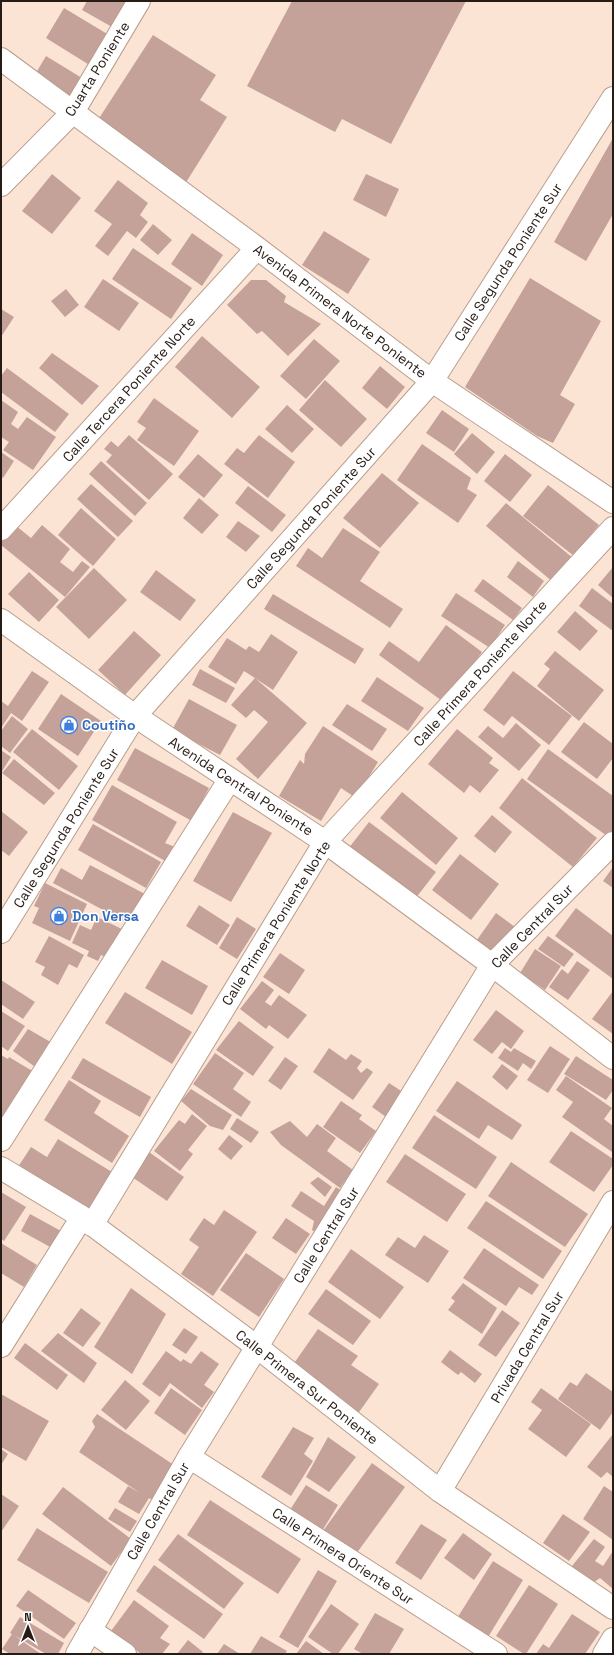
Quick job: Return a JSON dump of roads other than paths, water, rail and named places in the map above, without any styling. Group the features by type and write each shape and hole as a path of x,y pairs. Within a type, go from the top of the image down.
{"street":[{"name":"Cuarta Poniente","path":"1,186 73,112 140,1"},
{"name":"Avenida Primera Norte Poniente","path":"1,60 257,248 432,381 613,502"},
{"name":"Calle Segunda Poniente Sur","path":"1,932 135,716 432,381 613,98"},
{"name":"Calle Tercera Poniente Norte","path":"1,529 257,248"},
{"name":"Calle Primera Poniente Norte","path":"1,1346 87,1221 325,842 613,528"},
{"name":"Avenida Central Poniente","path":"1,620 135,716 325,842 492,965 613,1058"},
{"path":"1,1140 230,778"},
{"name":"Calle Central Sur","path":"77,1654 189,1457 492,965 613,843"},
{"name":"Calle Primera Sur Poniente","path":"1,1168 87,1221 257,1347 440,1491 613,1608"},
{"name":"Privada Central Sur","path":"440,1491 613,1202"},
{"name":"Calle Primera Oriente Sur","path":"189,1457 496,1654"},
{"path":"90,1630 125,1654"},
{"path":"604,1654 613,1638"}],"place":[{"name":"Coutiño","path":"69,725"},
{"name":"Don Versa","path":"59,916"}]}
